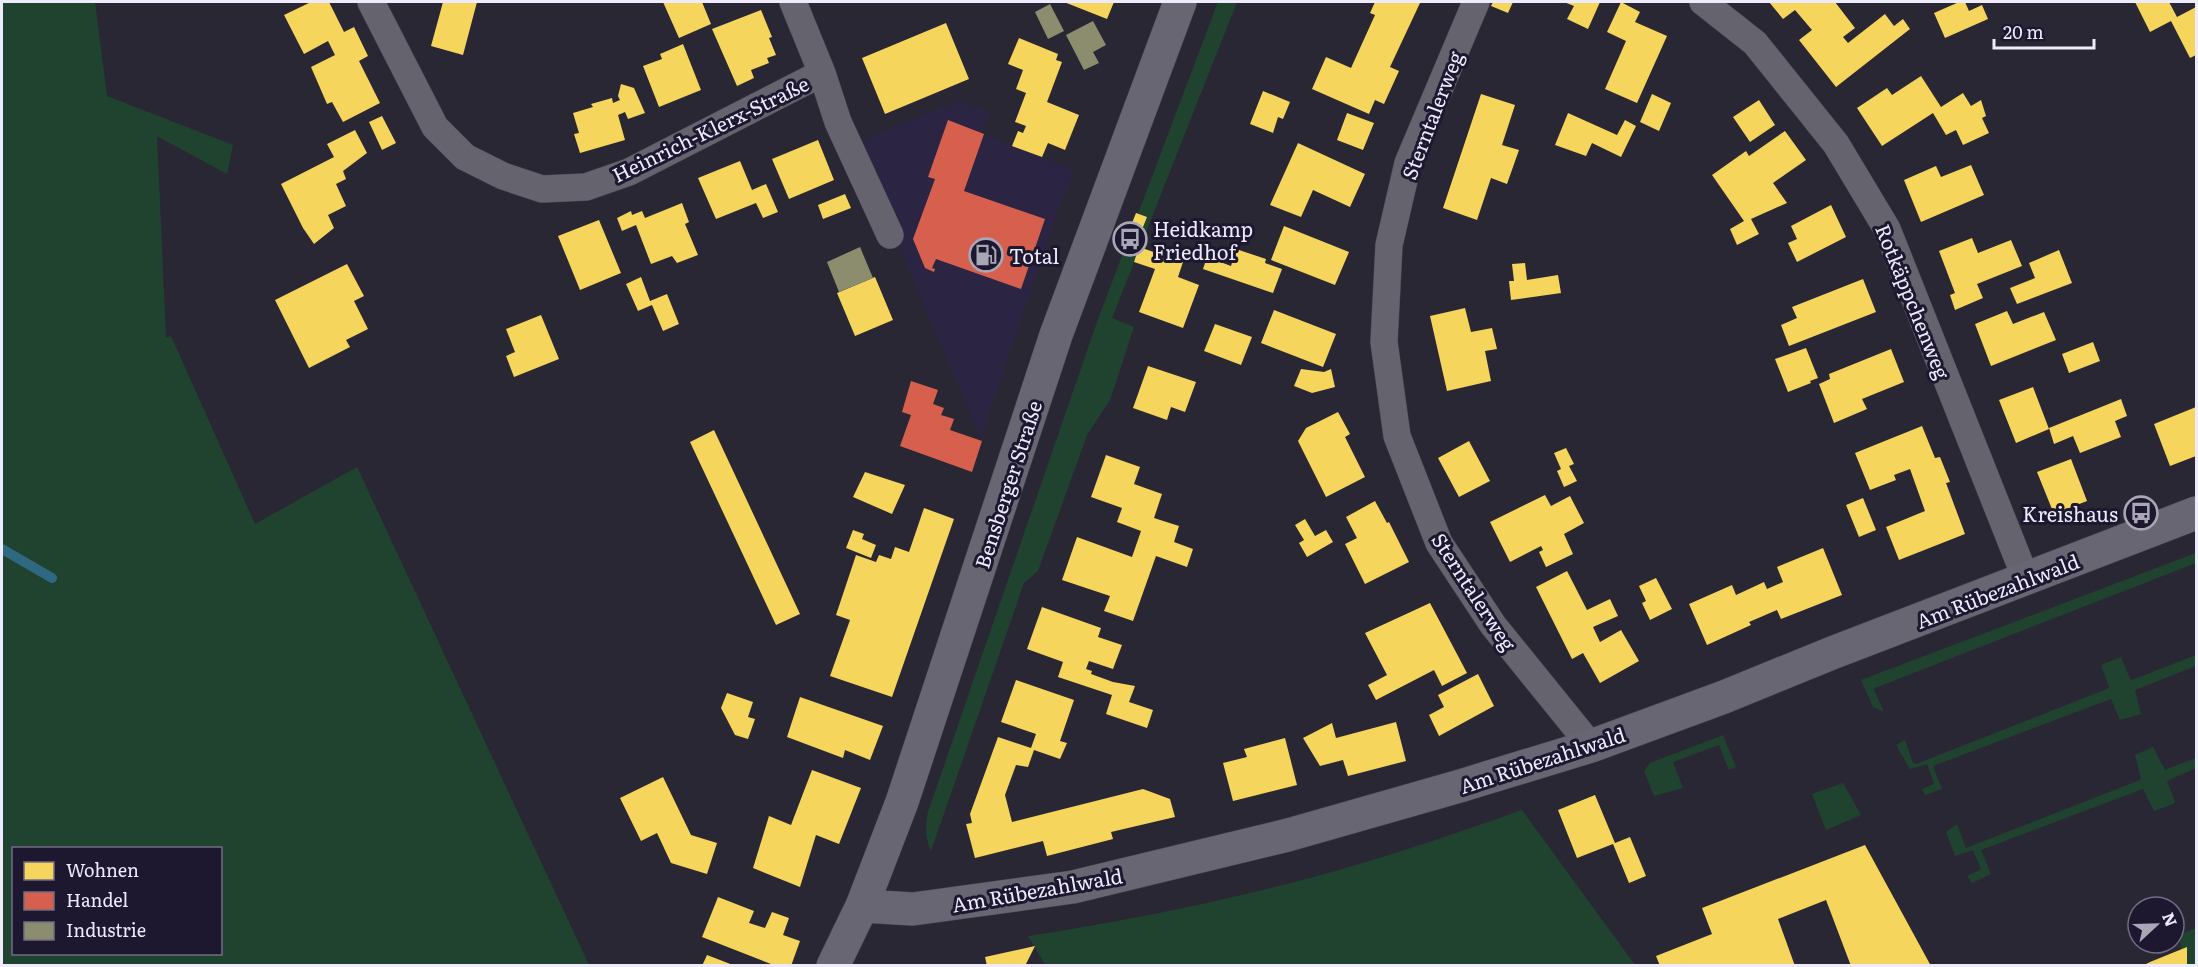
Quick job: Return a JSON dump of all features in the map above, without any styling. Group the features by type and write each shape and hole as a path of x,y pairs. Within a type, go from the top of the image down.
{"street":[{"name":"Heinrich-Klerx-Straße","path":"371,2 435,127 465,157 503,176 542,189 586,187 629,172 822,73"},
{"name":"Heinrich-Klerx-Straße","path":"793,2 822,73 838,122 890,235"},
{"name":"Bensberger Straße","path":"833,966 862,906 908,785 1056,335 1180,2"},
{"name":"Sterntalerweg","path":"1476,2 1408,163 1389,244 1384,342 1397,436 1439,543 1493,625 1591,746"},
{"name":"Rotkäppchenweg","path":"1703,2 1755,43 1836,144 1887,229 2025,579"},
{"name":"Am Rübezahlwald","path":"862,906 913,909 1073,888 1288,835 1591,746 1724,697 2196,513"}],"shaded area":[{"path":"958,101 990,112 982,133 1075,171 1060,205 988,416 982,441 855,143"}],"green space":[{"path":"2,2 95,2 107,96 233,145 227,174 157,136 166,338 171,336 255,524 357,467 589,965 2,965"},
{"path":"1218,2 1237,2 1112,318 1134,327 1110,400 1087,435 1038,571 1024,583 931,851 926,832 928,812 1097,322"},
{"path":"2196,553 2196,563 1875,688 1884,712 1873,707 1861,680"},
{"path":"2196,655 2196,666 2135,690 2141,714 2120,720 2111,699 1933,766 1942,789 1925,795 1922,789 1934,784 1927,764 1910,769 1896,745 1905,740 1913,763 1916,764 2107,689 2109,687 2101,665 2121,657 2132,680"},
{"path":"1723,735 1736,767 1729,770 1719,745 1673,762 1683,788 1654,796 1644,771 1650,763"},
{"path":"2153,747 2165,770 2196,758 2196,768 2167,781 2175,802 2173,804 2154,811 2143,789 1981,850 1991,874 1972,883 1967,876 1981,869 1973,850 1955,856 1946,832 1957,824 1966,848 2140,780 2135,755"},
{"path":"1843,783 1861,815 1826,830 1812,794"},
{"path":"1522,810 1635,965 1046,966 1028,936 1156,914 1283,885 1343,869"},
{"path":"2196,928 2196,965 2187,965 2186,932"}],"building: Wohnen":[{"path":"311,2 329,2 344,32 354,27 368,56 359,61 380,103 343,122 332,102 327,104 311,67 335,55 328,41 304,54 284,15"},
{"path":"443,2 477,2 463,55 431,46"},
{"path":"663,2 702,2 711,24 679,38"},
{"path":"1064,2 1114,2 1107,19"},
{"path":"1375,2 1420,3 1390,67 1399,71 1384,104 1375,100 1369,114 1312,89 1326,57 1351,68 1375,15 1370,13"},
{"path":"1493,2 1513,2 1508,13 1491,6"},
{"path":"1564,2 1600,2 1588,29 1567,19 1574,6"},
{"path":"1621,2 1640,12 1635,22 1667,36 1637,103 1605,89 1626,41 1607,32"},
{"path":"1769,2 1835,2 1855,28 1843,37 1848,43 1885,14 1894,26 1903,19 1910,29 1836,87 1799,40 1812,30 1795,10 1783,19"},
{"path":"1959,2 1965,2 1969,11 1982,5 1988,19 1945,38 1934,13"},
{"path":"2135,2 2169,2 2177,17 2196,7 2196,55 2190,58 2171,21 2150,32"},
{"path":"761,10 772,37 769,38 776,55 767,58 769,63 751,70 754,78 737,86 712,29"},
{"path":"946,23 969,79 885,114 862,58"},
{"path":"1019,38 1058,54 1056,60 1062,62 1047,102 1079,115 1065,150 1048,143 1042,157 1012,146 1018,131 1023,133 1026,126 1015,122 1026,93 1016,89 1023,70 1008,64"},
{"path":"683,44 701,90 659,107 643,66 662,59 660,54"},
{"path":"1921,76 1941,107 1963,93 1971,106 1981,100 1986,116 1982,118 1989,133 1963,145 1956,130 1946,135 1933,113 1882,146 1857,108 1887,88 1892,95"},
{"path":"621,84 634,88 645,113 628,119 625,112 618,115 625,140 580,153 574,134 579,133 573,113 593,107 591,104 612,98 613,103 620,100 618,96"},
{"path":"1263,91 1290,102 1283,119 1278,117 1273,133 1250,124"},
{"path":"1481,94 1515,105 1502,145 1519,150 1507,184 1491,178 1477,220 1443,208"},
{"path":"1652,94 1671,103 1659,131 1640,122"},
{"path":"1759,100 1775,125 1750,142 1733,117"},
{"path":"1347,113 1374,123 1363,150 1337,140"},
{"path":"1568,113 1617,135 1625,120 1636,126 1621,157 1592,143 1586,156 1555,145"},
{"path":"382,116 396,143 382,150 369,122"},
{"path":"355,130 367,153 343,171 346,179 336,184 346,206 328,215 334,228 314,244 303,228 281,184 334,157 327,144"},
{"path":"1785,131 1806,160 1773,183 1787,203 1751,219 1759,234 1737,245 1730,229 1744,221 1712,175 1746,151 1749,156"},
{"path":"818,140 834,180 789,199 772,159"},
{"path":"1298,143 1365,174 1350,207 1313,190 1301,217 1270,205"},
{"path":"740,161 752,190 766,184 778,212 763,218 756,203 716,219 698,178"},
{"path":"1971,165 1984,195 1921,222 1904,180 1936,166 1941,177"},
{"path":"845,194 851,208 823,219 818,205"},
{"path":"682,203 689,222 685,224 698,255 677,263 672,256 651,264 636,225 622,231 617,218 631,211 632,215 642,211 645,218"},
{"path":"1831,205 1846,237 1797,262 1788,243 1797,239 1791,226"},
{"path":"1136,213 1147,217 1139,237 1128,233"},
{"path":"599,220 621,273 580,290 558,236"},
{"path":"1284,226 1349,252 1335,285 1271,260"},
{"path":"1972,238 1978,253 2011,240 2022,266 1977,284 1983,298 1955,310 1950,295 1955,293 1939,251"},
{"path":"1139,247 1183,262 1178,277 1199,285 1183,328 1139,312 1155,269 1134,262"},
{"path":"1236,249 1266,259 1265,263 1282,269 1273,293 1203,269 1207,257 1231,266"},
{"path":"2059,250 2072,283 2017,304 2010,288 2035,278 2029,263"},
{"path":"1525,263 1527,280 1558,275 1561,293 1511,300 1509,281 1514,281 1512,264"},
{"path":"347,264 364,296 354,301 368,329 346,340 350,347 309,368 275,300"},
{"path":"641,277 650,301 667,294 679,324 663,331 652,305 638,311 626,284"},
{"path":"875,277 893,320 855,336 837,293"},
{"path":"1863,279 1876,312 1789,346 1781,325 1797,318 1792,307"},
{"path":"1465,308 1471,332 1492,328 1497,349 1485,351 1491,381 1447,391 1430,316"},
{"path":"1274,310 1336,334 1323,367 1261,343"},
{"path":"2007,311 2013,324 2044,312 2056,340 1991,366 1975,324"},
{"path":"541,315 559,359 514,377 506,356 515,352 506,329"},
{"path":"1215,324 1252,337 1241,365 1204,351"},
{"path":"2093,342 2100,361 2069,373 2062,354"},
{"path":"1806,348 1818,378 1788,392 1775,359"},
{"path":"1891,349 1904,382 1862,399 1867,409 1834,423 1819,384 1830,379 1829,374"},
{"path":"1148,366 1196,382 1185,412 1171,407 1167,420 1133,408"},
{"path":"1301,369 1324,372 1331,369 1335,387 1312,393 1294,386"},
{"path":"2033,387 2049,429 2016,443 1999,400"},
{"path":"2121,399 2127,416 2115,421 2121,437 2080,453 2073,436 2054,444 2049,428"},
{"path":"2196,407 2196,456 2170,466 2154,424"},
{"path":"1338,412 1350,434 1345,437 1365,477 1326,497 1298,441 1306,428"},
{"path":"1922,426 1935,458 1940,457 1950,482 1946,483 1965,534 1899,560 1886,527 1925,511 1910,469 1894,475 1896,480 1870,490 1855,453"},
{"path":"714,430 800,614 776,625 690,442"},
{"path":"1469,441 1490,481 1459,497 1438,458"},
{"path":"1566,448 1574,464 1569,466 1577,481 1564,487 1557,471 1561,469 1554,453"},
{"path":"1106,455 1140,467 1134,484 1162,494 1154,518 1179,526 1174,542 1193,549 1187,567 1156,556 1133,621 1104,611 1110,596 1062,580 1077,537 1132,557 1141,531 1117,522 1122,508 1091,497"},
{"path":"2071,459 2087,501 2054,514 2037,472"},
{"path":"865,472 905,485 892,514 853,497"},
{"path":"1545,495 1551,506 1570,496 1584,523 1564,534 1573,554 1546,567 1539,552 1543,550 1541,546 1510,562 1490,522"},
{"path":"1863,498 1876,530 1859,537 1846,505"},
{"path":"1375,501 1387,523 1389,522 1409,562 1365,584 1345,544 1357,538 1346,517"},
{"path":"924,508 954,519 892,697 830,676 850,620 836,615 856,555 876,562 879,555 891,559 895,547 909,552"},
{"path":"1305,519 1315,536 1326,530 1333,542 1307,557 1299,543 1304,540 1295,525"},
{"path":"853,530 864,534 862,539 876,545 871,558 846,548"},
{"path":"1823,548 1842,595 1781,619 1777,610 1707,645 1689,604 1732,585 1736,595 1764,582 1767,589 1783,582 1777,567"},
{"path":"1567,571 1587,610 1610,599 1618,616 1593,627 1600,642 1621,630 1639,661 1600,683 1583,653 1572,659 1536,587"},
{"path":"1656,578 1672,609 1650,620 1642,603 1646,601 1639,586"},
{"path":"1430,603 1467,673 1442,686 1434,670 1376,700 1368,685 1387,675 1365,633"},
{"path":"1042,607 1101,628 1098,637 1122,645 1113,669 1089,661 1086,669 1092,671 1091,674 1113,682 1135,686 1129,702 1153,710 1147,728 1106,714 1112,695 1058,677 1063,662 1027,649"},
{"path":"1478,674 1494,706 1439,736 1429,715 1444,707 1438,695"},
{"path":"1016,680 1074,700 1060,741 1067,743 1060,759 1034,750 1028,767 1016,765 1005,795 1012,822 1143,789 1170,799 1175,817 1111,832 1113,839 1047,856 1043,841 975,858 966,824 972,823 970,814 998,737 1031,748 1036,734 1001,722"},
{"path":"727,693 753,702 748,717 755,719 748,739 735,735 721,708"},
{"path":"800,697 883,726 870,760 845,750 843,758 787,737"},
{"path":"1396,722 1406,761 1348,776 1343,760 1320,766 1303,738 1332,723 1336,738"},
{"path":"1285,738 1297,785 1233,801 1223,763 1247,757 1244,749"},
{"path":"812,770 861,788 839,844 816,835 800,887 753,868 769,816 791,825"},
{"path":"663,777 691,835 717,843 707,874 671,863 657,833 641,841 620,798"},
{"path":"1595,795 1615,843 1630,837 1646,876 1629,883 1613,844 1577,858 1558,810"},
{"path":"1865,845 1931,966 1851,966 1826,900 1778,919 1795,966 1660,966 1656,956 1712,934 1702,908"},
{"path":"718,897 754,911 749,923 765,928 772,912 789,918 783,935 800,941 791,966 776,966 702,937"},
{"path":"1035,946 1025,966 987,966 985,957"},
{"path":"2186,947 2187,966 2142,966 2167,955 2186,955"},
{"path":"707,955 733,965 733,966 702,966"}],"building: Handel":[{"path":"948,120 984,134 964,191 1045,219 1021,289 936,259 932,268 935,269 934,272 925,268 913,239 935,179 928,177"},
{"path":"911,381 938,390 933,404 944,408 941,415 954,419 950,430 982,441 972,472 900,446 911,415 902,412"}],"building: Industrie":[{"path":"1050,4 1064,31 1048,39 1035,12"},
{"path":"1093,21 1106,45 1093,52 1099,63 1084,70 1066,35"},
{"path":"860,247 873,278 839,292 827,262"}],"waterway":[{"path":"2,549 52,578"}],"place":[{"name":"Heidkamp Friedhof","path":"1130,239"},
{"name":"Total","path":"986,255"},
{"name":"Kreishaus","path":"2141,513"}]}
